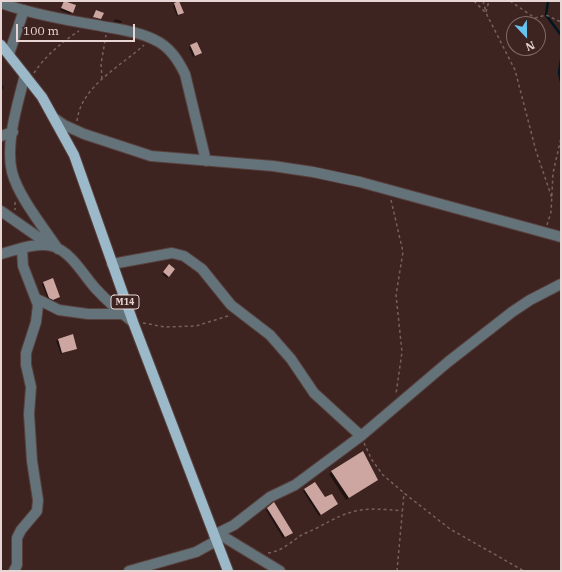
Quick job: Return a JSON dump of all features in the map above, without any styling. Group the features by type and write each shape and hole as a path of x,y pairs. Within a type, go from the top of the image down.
{"main road":[{"name":"M14","path":"1,45 42,97 74,155 133,322 216,536 228,571"}],"street":[{"path":"1,3 24,10 151,38 172,54 179,61 185,74 206,161"},
{"path":"9,54 24,10"},
{"path":"27,77 13,132 11,166 15,180 55,247"},
{"path":"54,118 77,131 150,156 273,166 313,172 389,190 561,237"},
{"path":"1,136 13,132"},
{"path":"1,211 55,247 75,264 113,306 133,322"},
{"path":"1,254 22,249 55,247"},
{"path":"14,571 17,565 17,538 21,530 34,516 38,505 29,414 31,387 26,365 26,353 29,339 36,322 38,306 23,266 22,249"},
{"path":"112,264 172,253 178,254 192,261 202,269 231,306 270,335 291,359 314,393 360,436"},
{"path":"129,571 196,552 270,497 295,485 360,436 448,362 512,312 530,300 561,284"},
{"path":"37,300 59,310 88,314 123,314"},
{"path":"216,536 276,569"},
{"path":"262,571 276,569"}],"path":[{"path":"474,1 486,14"},
{"path":"483,1 486,14 515,70 536,151 552,198"},
{"path":"486,14 489,1"},
{"path":"510,1 535,18 546,15 561,22"},
{"path":"27,77 41,62 72,35 90,24"},
{"path":"102,79 101,64 106,27"},
{"path":"77,131 79,109 85,98 102,79 151,38"},
{"path":"544,232 551,212 553,171 561,138"},
{"path":"389,190 403,252 396,295 402,352 393,409"},
{"path":"15,199 15,210 20,225"},
{"path":"133,322 165,327 196,326 240,313"},
{"path":"360,436 376,466 383,475 404,493 450,529 524,571"},
{"path":"397,571 404,493"},
{"path":"268,553 286,548 301,536 332,519 353,510 384,509 403,511"}],"building":[{"path":"64,1 76,5 73,13 61,8"},
{"path":"179,1 184,13 178,15 174,3"},
{"path":"96,10 104,13 101,19 93,17"},
{"path":"197,42 202,53 195,56 190,45"},
{"path":"169,264 175,269 169,277 163,272"},
{"path":"53,278 60,297 53,300 49,298 43,282"},
{"path":"73,334 77,349 62,353 58,339"},
{"path":"363,451 378,480 349,498 331,471"},
{"path":"315,482 325,497 332,494 338,504 321,515 304,489"},
{"path":"274,502 293,533 285,537 267,508"}],"waterway":[{"path":"548,1 546,15 561,35"},
{"path":"561,60 559,73 561,82"}]}
